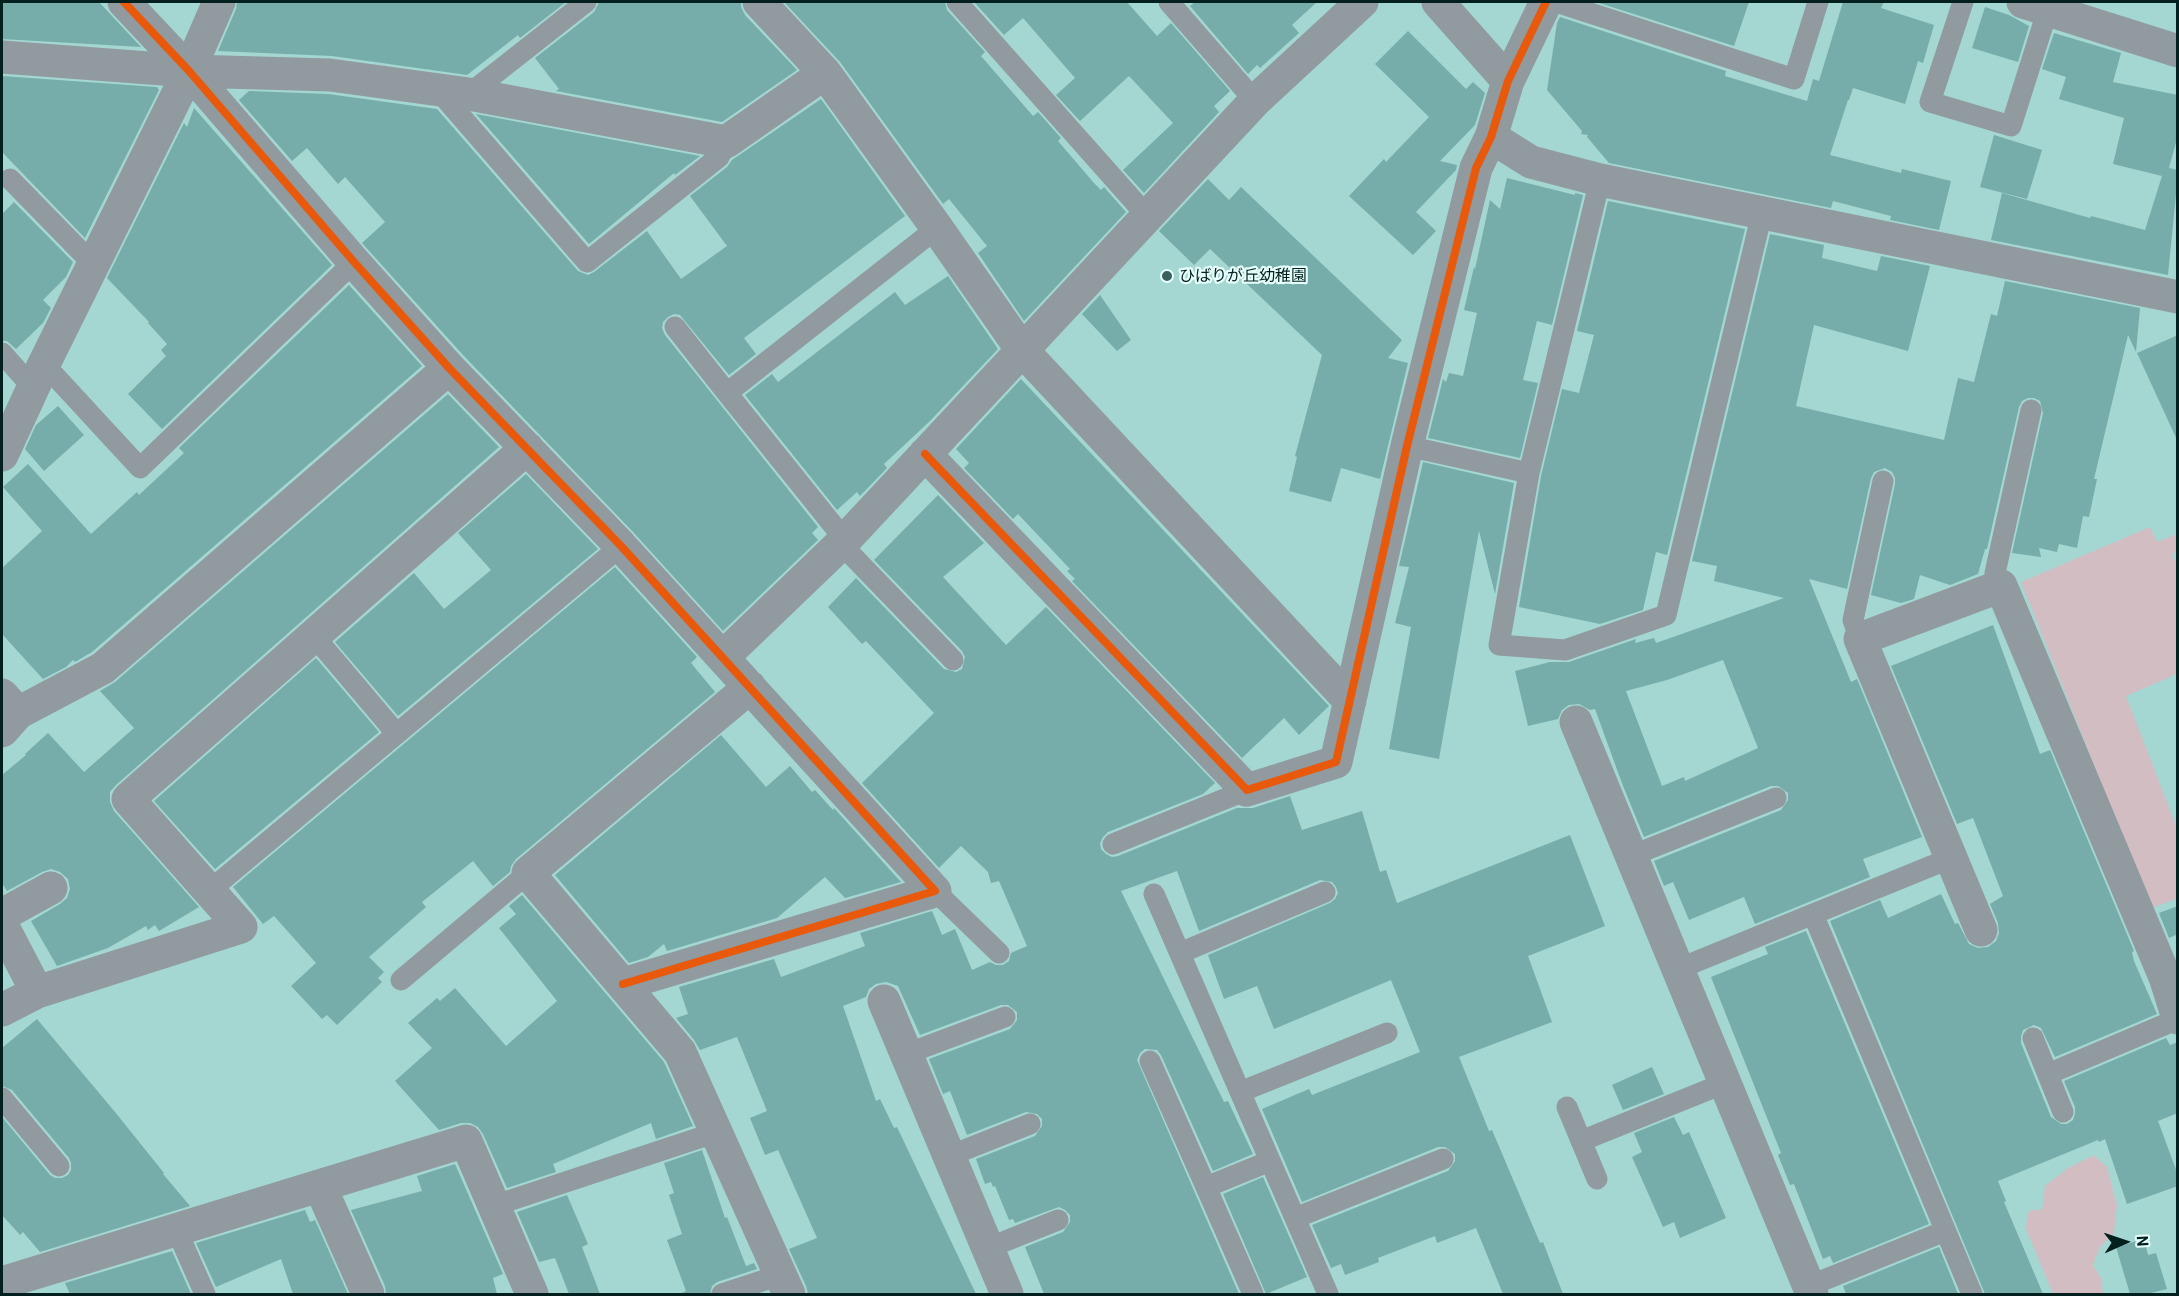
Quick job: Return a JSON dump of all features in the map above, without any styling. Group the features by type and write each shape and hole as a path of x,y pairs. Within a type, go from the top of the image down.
{"street":[{"path":"124,2 189,71 449,368 621,546 934,891 623,984"},
{"path":"2,455 93,264 189,71 219,2"},
{"path":"759,2 825,73 1022,350 1350,701"},
{"path":"723,657 843,542 1256,101 1362,2"},
{"path":"1438,2 1508,81"},
{"path":"925,454 1246,790 1336,762 1407,446 1476,168 1491,137 1508,81 1546,2"},
{"path":"2035,5 2178,51"},
{"path":"2,57 189,71 330,75 453,92 726,142 825,73"},
{"path":"1491,137 1531,162 1600,180 2178,297"},
{"path":"7,713 103,668 449,368"},
{"path":"2,1010 37,992 241,927 128,799 527,448"},
{"path":"1981,930 1860,639 2001,586 2171,974 2178,1018"},
{"path":"750,687 528,873 680,1052 784,1285"},
{"path":"1576,722 1810,1290"},
{"path":"2,915 51,888"},
{"path":"2,925 37,992"},
{"path":"884,1001 1007,1294"},
{"path":"2,1281 41,1284 177,1231 466,1141 532,1294"},
{"path":"320,1186 368,1294"}],"lane":[{"path":"586,2 453,92 587,262 719,157 726,142"},
{"path":"957,2 1148,217"},
{"path":"1169,2 1256,101"},
{"path":"1556,2 1794,79 1818,2"},
{"path":"1963,2 1930,102 2011,126 2035,5"},
{"path":"10,179 93,264"},
{"path":"1600,180 1529,473 1499,645 1565,650 1666,615 1762,213"},
{"path":"727,393 937,228"},
{"path":"2,353 39,376 140,468 354,262"},
{"path":"675,327 843,542 953,660"},
{"path":"2001,586 1995,573 2031,410"},
{"path":"1407,446 1529,473"},
{"path":"1860,639 1852,620 1883,481"},
{"path":"209,891 621,546"},
{"path":"314,636 396,733"},
{"path":"1113,844 1246,790"},
{"path":"1631,856 1776,798"},
{"path":"1678,969 1951,858"},
{"path":"401,980 528,873"},
{"path":"934,891 999,953"},
{"path":"1180,953 1325,892"},
{"path":"1154,894 1328,1294"},
{"path":"1813,914 1972,1294"},
{"path":"906,1054 1005,1017"},
{"path":"2048,1074 2178,1018"},
{"path":"1240,1092 1388,1033"},
{"path":"2033,1038 2063,1112"},
{"path":"1150,1061 1253,1294"},
{"path":"1581,1141 1725,1083"},
{"path":"2,1098 59,1166"},
{"path":"1567,1107 1597,1179"},
{"path":"949,1156 1030,1124"},
{"path":"493,1206 717,1132"},
{"path":"1295,1218 1443,1159"},
{"path":"1206,1187 1270,1161"},
{"path":"988,1248 1058,1220"},
{"path":"177,1231 205,1294"},
{"path":"1810,1290 1945,1231"},
{"path":"722,1294 784,1285"}],"shaded area":[{"path":"2150,527 2157,542 2177,534 2177,552 2172,554 2178,568 2177,674 2126,696 2177,828 2177,899 2151,908 2021,582"},
{"path":"2094,1155 2107,1167 2117,1205 2114,1233 2100,1247 2093,1265 2101,1278 2103,1294 2053,1294 2026,1229 2027,1216 2030,1210 2042,1210 2045,1186 2068,1168"}],"building":[{"path":"2,2 99,2 141,47 2,39"},
{"path":"237,2 566,2 520,38 518,35 467,75 332,56 218,51"},
{"path":"599,2 741,2 745,15 797,70 722,122 556,91 559,89 535,58 594,12"},
{"path":"784,2 945,2 947,10 985,52 981,56 1033,116 1038,112 1061,138 1058,141 1094,183 1101,190 1104,187 1126,212 1024,321 978,253 987,246 949,199 943,204 840,62"},
{"path":"974,2 1127,2 1157,36 1171,23 1230,91 1214,106 1219,112 1144,193 1123,170 1173,123 1129,76 1080,121 1056,95 1075,78 1023,18 1004,35"},
{"path":"1195,2 1317,2 1292,25 1299,33 1260,68 1257,65 1248,74 1190,6"},
{"path":"1596,2 1749,2 1734,46"},
{"path":"1843,2 1884,2 1881,8 1934,25 1923,63 1918,61 1905,104 1853,88 1830,155 1901,173 1902,169 1951,181 1939,230 1890,220 1891,216 1833,201 1831,208 1609,163 1587,137 1588,135 1581,134 1582,131 1547,90 1557,23 1560,17 1726,71 1725,76 1807,101 1813,79 1819,81"},
{"path":"1985,7 2009,15 2029,26 2018,62 1972,48"},
{"path":"1408,31 1466,89 1473,82 1485,93 1475,125 1440,161 1457,165 1456,170 1416,212 1436,231 1413,255 1349,196 1384,159 1386,162 1429,117 1375,64"},
{"path":"2054,33 2121,53 2113,82 2178,95 2178,135 2169,168 2178,170 2178,174 2168,275 1991,240 2002,193 2090,218 2091,216 2145,230 2162,176 2113,164 2124,118 2059,99 2066,77 2042,69"},
{"path":"2,76 157,87 159,90 85,238 2,152"},
{"path":"249,91 328,94 437,109 578,271 588,275 594,272 647,231 681,279 727,246 690,196 727,167 732,160 821,99 905,216 744,338 756,354 729,375 680,315 674,314 668,317 663,322 662,328 665,335 818,527 812,533 818,540 723,631 634,533 463,355 362,243 385,222 345,177 338,184 307,148 292,161 239,100"},
{"path":"194,108 332,265 162,429 128,394 166,356 161,350 167,344 107,278 184,123 187,127"},
{"path":"476,114 700,156 675,175 674,173 589,244"},
{"path":"1994,135 2042,150 2027,199 1980,187"},
{"path":"1507,178 1583,195 1552,325 1537,321 1523,380 1538,383 1520,458 1428,438 1443,379 1446,382 1449,373 1463,376 1477,313 1464,310 1490,200 1500,209"},
{"path":"1208,179 1229,200 1241,187 1402,340 1388,358 1408,363 1380,479 1341,468 1331,502 1289,491 1297,457 1295,456 1322,355 1210,249 1194,265 1159,231"},
{"path":"1608,201 1745,229 1667,555 1656,552 1643,610 1600,624 1519,607 1541,476 1562,389 1579,393 1594,335 1577,331"},
{"path":"14,202 73,262 66,277 43,300 51,308 43,323 16,349 7,341 2,341 2,214"},
{"path":"1770,234 1824,245 1822,258 1877,271 1881,256 1930,266 1908,351 1814,325 1796,406 1944,440 1958,378 1974,382 1991,314 1997,316 2005,281 2140,308 2136,352 2128,335 2094,479 2097,479 2089,517 2083,516 2077,548 2059,544 2057,552 2039,548 2041,557 2012,553 2043,413 2040,401 2034,398 2022,401 2019,407 1987,549 1985,549 1978,574 1950,585 1920,575 1914,599 1901,603 1871,595 1895,484 1892,472 1885,468 1874,472 1847,589 1809,579 1851,682 1857,679 1922,837 1863,859 1870,877 1755,924 1744,897 1689,920 1673,882 1664,886 1654,861 1781,810 1788,800 1788,793 1778,786 1771,786 1644,837 1595,709 1590,710 1579,704 1569,705 1562,710 1558,719 1528,726 1515,671 1550,662 1569,662 1636,639 1635,643 1654,638 1656,643 1784,598 1714,581 1717,566 1692,561","holes":["1723,660 1758,748 1685,781 1684,777 1662,786 1626,691 1667,680"]},
{"path":"948,276 998,349 930,421 884,464 887,468 860,496 857,492 837,510 745,395 772,374 778,382 895,292 905,305"},
{"path":"349,285 422,366 92,652 75,662 73,660 66,667 43,679 2,634 2,568 42,531 3,487 28,464 91,534 137,492 139,495 184,453 179,448"},
{"path":"1100,295 1131,340 1117,351 1082,314"},
{"path":"2178,335 2178,442 2137,353"},
{"path":"1021,379 1329,706 1299,735 1284,718 1242,758 1072,581 1075,579 1067,571 1070,569 1018,514 1013,519 964,468 969,463 956,449"},
{"path":"448,394 499,447 110,792 110,802 114,811 199,907 159,931 155,925 148,930 146,926 108,948 57,966 31,921 67,898 70,889 68,879 60,872 51,869 7,891 2,883 2,775 48,733 84,772 134,728 100,691 115,682"},
{"path":"58,406 84,435 44,471 25,449 36,425"},
{"path":"1423,462 1514,483 1495,594 1479,531 1439,759 1389,749 1411,627 1395,623 1409,567 1399,566"},
{"path":"526,474 598,549 398,716 335,642 414,573 444,609 491,570 458,533"},
{"path":"938,495 984,543 943,577 1006,645 1046,607 1215,783 1203,794 1108,832 1100,843 1101,849 1106,854 1112,857 1118,856 1237,808 1253,808 1290,796 1302,830 1362,811 1380,872 1386,870 1397,903 1570,835 1605,926 1528,956 1552,1022 1459,1057 1489,1131 1492,1130 1540,1243 1543,1242 1563,1294 1503,1294 1476,1228 1437,1243 1435,1236 1378,1258 1379,1262 1345,1275 1341,1264 1331,1268 1312,1225 1448,1171 1455,1161 1455,1154 1445,1147 1438,1147 1302,1202 1262,1109 1309,1089 1312,1095 1420,1052 1391,980 1274,1029 1257,986 1224,999 1208,955 1330,903 1338,893 1332,882 1320,880 1199,931 1177,871 1121,891 1224,1102 1228,1101 1253,1154 1213,1171 1161,1055 1157,1050 1145,1049 1137,1060 1239,1294 1044,1294 1025,1247 1063,1232 1070,1222 1070,1215 1059,1207 1015,1223 1013,1219 1009,1220 995,1186 993,1187 991,1182 985,1184 976,1159 1035,1136 1042,1126 1042,1119 1037,1114 1026,1112 967,1135 950,1091 943,1094 929,1059 1010,1029 1017,1020 1017,1012 1008,1005 1001,1005 920,1035 898,986 886,982 876,984 869,989 866,997 843,1006 876,1101 880,1099 894,1128 897,1127 976,1294 808,1294 789,1249 817,1238 778,1150 765,1155 750,1118 767,1111 737,1037 700,1050 676,1018 688,1014 679,987 774,959 781,977 865,946 860,933 932,911 942,935 955,929 972,970 990,962 1003,965 1009,961 1011,953 1027,946 999,881 991,883 988,872 961,846 939,868 862,783 934,713 866,641 862,644 828,607 856,578 944,669 956,672 962,669 965,657 962,651 874,560"},
{"path":"615,567 697,657 691,663 715,692 516,859 510,872 493,886 473,861 422,902 426,907 369,957 384,972 378,978 382,982 337,1025 327,1015 322,1019 291,986 316,963 274,916 263,924 233,887"},
{"path":"1993,625 2040,754 2050,750 2134,951 2132,952 2134,961 2157,1014 2055,1057 2041,1028 2034,1025 2023,1030 2021,1043 2051,1117 2061,1124 2067,1124 2073,1120 2075,1107 2064,1081 2166,1038 2170,1045 2178,1042 2178,1113 2158,1121 2178,1175 2178,1186 2127,1204 2105,1139 1998,1181 2006,1201 2004,1202 2043,1294 1985,1294 1830,921 1880,900 1888,918 1941,894 1955,924 1958,923 1969,944 1978,948 1988,947 1996,941 1999,933 1998,923 1990,904 2003,896 1973,818 1957,824 1891,666"},
{"path":"316,658 379,732 215,869 154,801"},
{"path":"721,735 766,787 790,766 812,792 815,790 833,810 834,808 901,882 845,898 825,877 777,918 667,951 664,944 648,957 629,963 555,875"},
{"path":"522,895 664,1062 693,1126 656,1139 651,1123 553,1164 556,1172 507,1188 478,1127 470,1123 461,1123 439,1130 395,1081 432,1048 408,1023 437,998 440,1001 455,988 506,1046 557,1001 499,928 516,914 509,906"},
{"path":"2178,906 2178,934 2169,938 2159,913"},
{"path":"1806,931 1929,1224 1833,1263 1830,1256 1823,1259 1794,1184 1790,1185 1778,1155 1781,1153 1711,977 1768,954 1765,947"},
{"path":"37,1019 190,1206 40,1252 23,1232 20,1235 2,1215 2,1117 50,1175 62,1178 71,1170 69,1158 12,1090 2,1086 2,1048"},
{"path":"1652,1067 1664,1094 1623,1110 1612,1085"},
{"path":"1674,1117 1683,1135 1689,1132 1726,1218 1680,1238 1674,1222 1663,1227 1632,1157 1642,1152 1634,1133"},
{"path":"702,1150 725,1218 727,1217 746,1266 754,1263 757,1269 717,1282 712,1286 710,1294 680,1294 686,1291 667,1240 682,1234 669,1195 674,1193 664,1163"},
{"path":"455,1164 503,1274 493,1278 497,1294 386,1294 385,1286 351,1210 422,1191 417,1176"},
{"path":"1263,1177 1307,1277 1266,1294 1223,1194"},
{"path":"567,1195 588,1244 582,1247 600,1294 569,1294 555,1258 539,1262 517,1212"},
{"path":"305,1210 310,1222 315,1220 348,1294 293,1294 281,1259 216,1287 196,1243"},
{"path":"2144,1239 2148,1255 2156,1253 2167,1289 2147,1294 2130,1294 2116,1247"},
{"path":"1939,1247 1958,1294 1846,1294 1843,1286"},
{"path":"172,1251 191,1294 70,1294 65,1283"}],"cycle path":[{"path":"124,2 189,71 449,368 621,546 935,891 623,984"},
{"path":"925,454 1247,790 1336,762 1407,446 1476,168 1491,137 1508,81 1546,2"}],"place":[{"name":"ひばりが丘幼稚園","path":"1167,276"}]}
